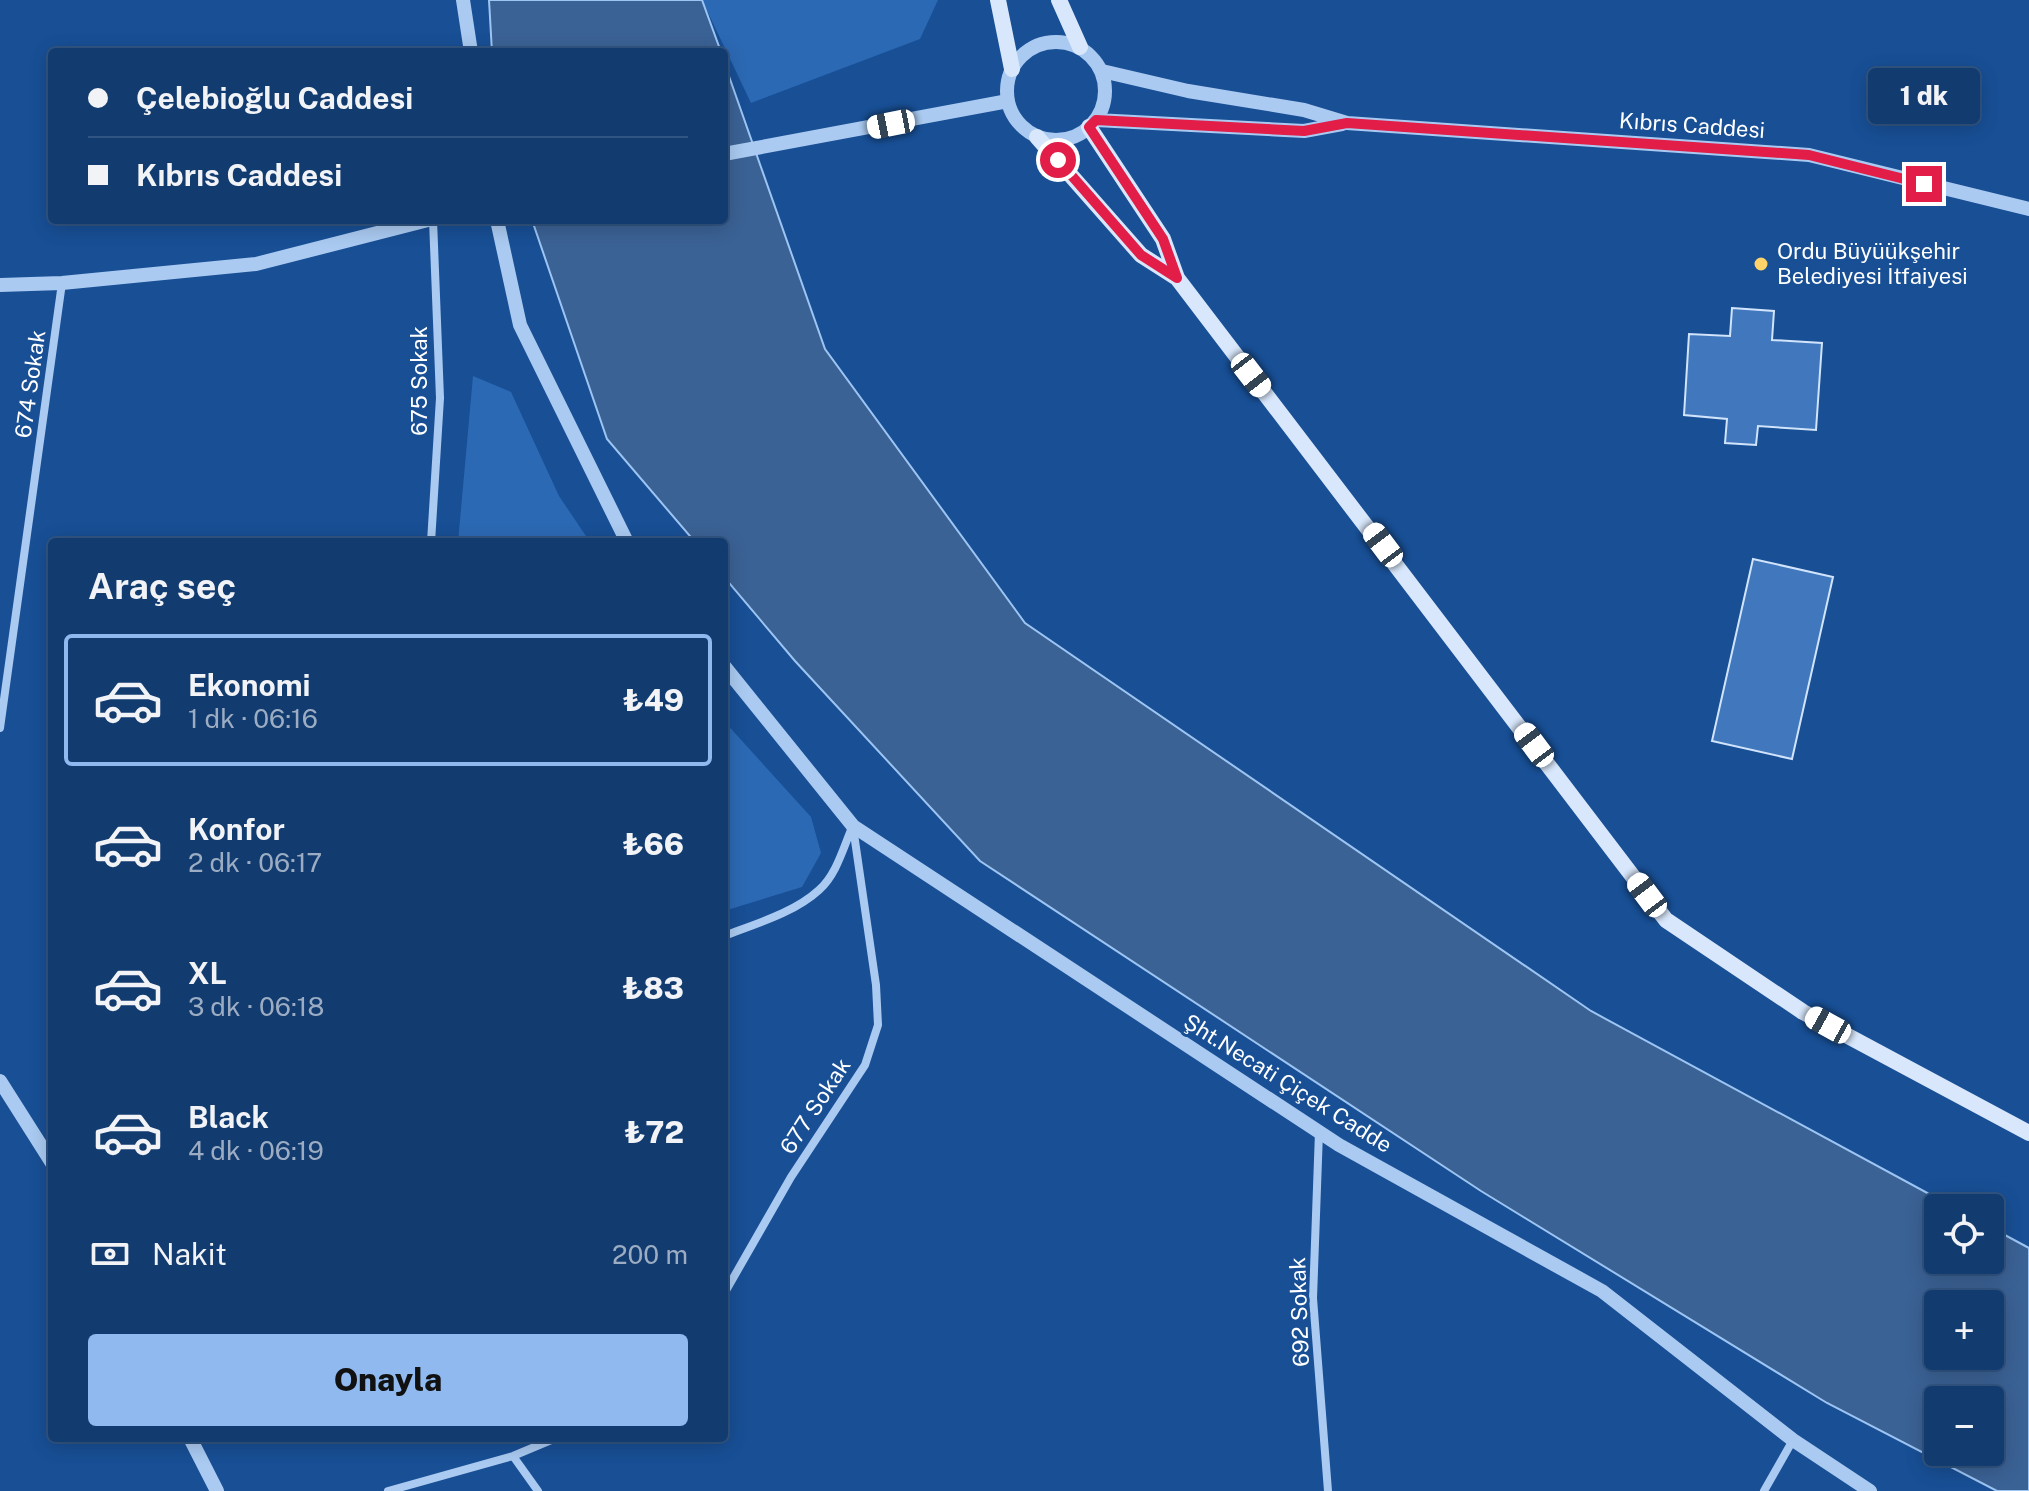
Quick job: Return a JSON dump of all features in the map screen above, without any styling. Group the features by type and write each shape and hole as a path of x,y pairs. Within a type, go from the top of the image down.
{"main road":[{"path":"998,0 1012,69"},
{"path":"1059,0 1080,47"},
{"path":"1093,124 1163,239 1177,278 1666,920 1803,1012 2029,1133"},
{"path":"1037,137 1141,255 1177,278"}],"street":[{"path":"463,0 470,48"},
{"path":"1048,42 1064,42 1080,47 1093,57 1102,71 1106,88 1104,105 1093,124 1069,138 1037,137 1013,116 1007,84 1012,69 1021,56 1033,47 1048,42"},
{"name":"Kıbrıs Caddesi","path":"1102,71 1188,91 1304,110 1347,123 1809,155 2029,209"},
{"path":"728,153 1008,101"},
{"name":"Kıbrıs Caddesi","path":"1093,124 1304,131 1347,123"},
{"path":"0,285 62,283 256,264 415,224"},
{"name":"675 Sokak","path":"431,224 440,398 431,538"},
{"path":"498,224 520,325 625,538"},
{"name":"674 Sokak","path":"0,728 62,283"},
{"name":"Şht.Necati Çiçek Cadde","path":"728,671 853,826 1319,1132 1602,1291 1793,1440 1870,1491"},
{"path":"728,934 800,903 821,889 838,863 853,826"},
{"name":"677 Sokak","path":"728,1287 791,1177 865,1065 878,1025 876,985 853,826"},
{"path":"0,1081 48,1157"},
{"name":"692 Sokak","path":"1319,1132 1313,1298 1328,1491"},
{"path":"1764,1491 1793,1440"},
{"path":"192,1442 217,1491"},
{"path":"388,1491 513,1456 546,1442"},
{"path":"513,1456 538,1491"}],"shaded area":[{"path":"489,0 702,0 720,48 492,48"},
{"path":"702,0 938,0 920,39 751,103 728,55 728,48 725,48"},
{"path":"728,73 825,349 1025,623 1591,1011 1929,1194 1924,1194 1924,1274 2004,1274 2004,1235 2029,1248 2029,1491 1997,1491 1949,1466 2004,1466 2004,1386 1924,1386 1924,1453 1827,1403 1481,1191 980,861 795,661 728,582 728,538 692,538 607,439 533,224 728,224"},
{"path":"473,376 511,392 559,496 587,538 458,538"},
{"path":"728,725 811,817 821,853 802,887 728,910"}],"building":[{"path":"1732,308 1774,311 1772,340 1822,343 1816,430 1758,426 1756,445 1725,443 1727,419 1684,415 1689,334 1730,336"},
{"path":"1753,559 1833,577 1792,759 1712,741"}],"place":[{"name":"Ordu Büyüükşehir Belediyesi İtfaiyesi","path":"1761,264"}],"route":[{"path":"1058,160 1141,255 1177,278 1163,239 1089,127 1096,120 1304,131 1347,123 1809,155 1924,184"}]}
